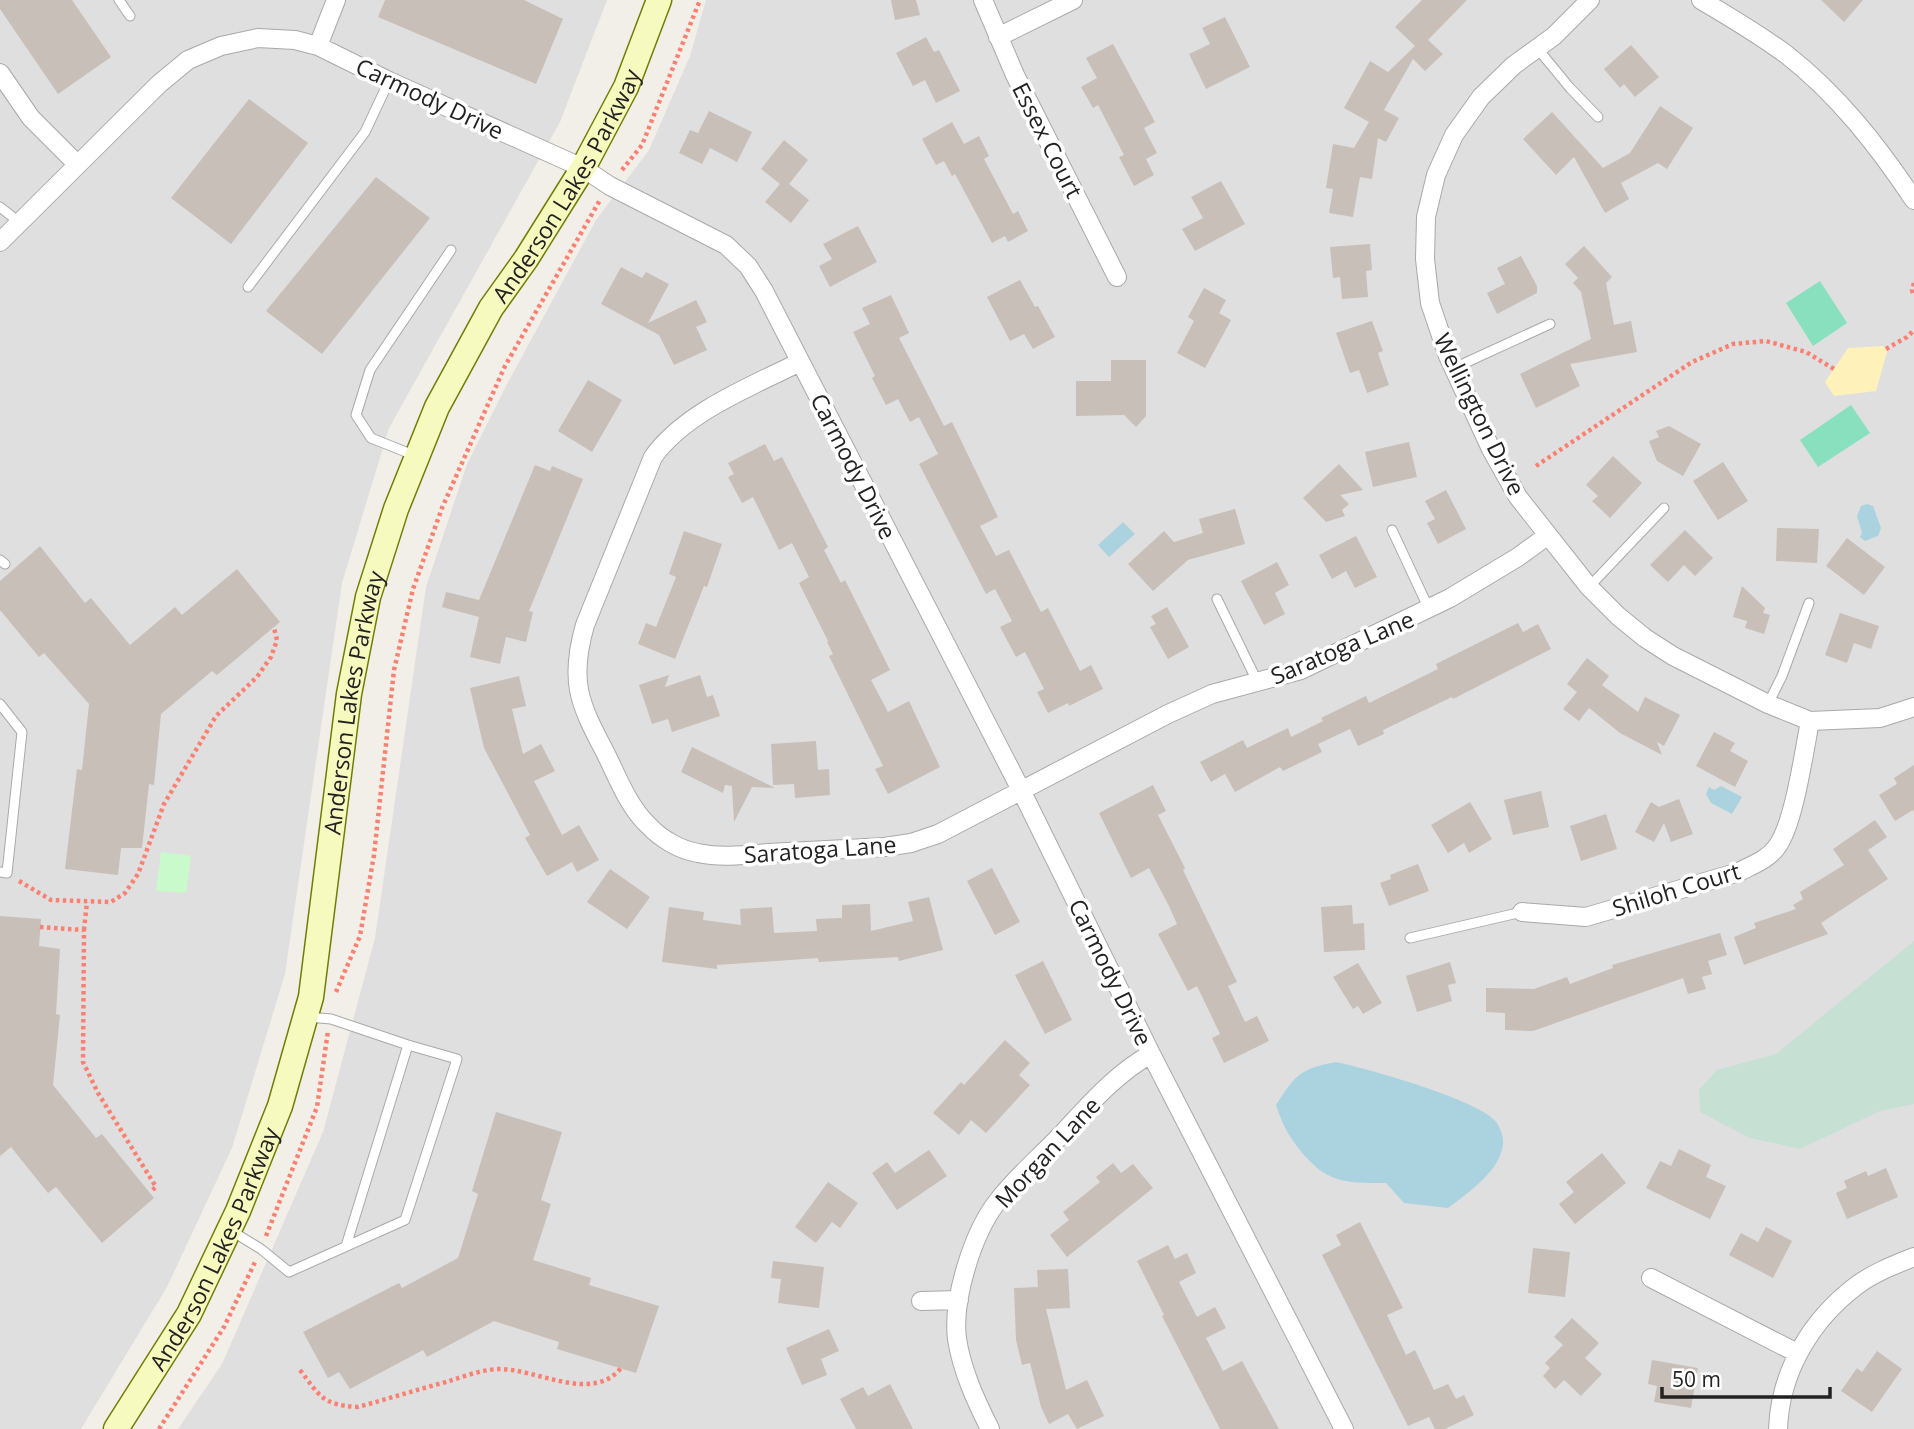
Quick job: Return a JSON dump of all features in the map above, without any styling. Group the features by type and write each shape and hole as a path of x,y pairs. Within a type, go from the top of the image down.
{"street":[{"path":"318,46 336,0"},
{"name":"Anderson Lakes Parkway","path":"116,1429 189,1314 229,1229 280,1106 311,996 349,694 368,597 416,456 437,407 491,308 526,259 583,168 626,87 659,0"},
{"name":"Essex Court","path":"983,0 998,37 1118,277"},
{"path":"998,37 1073,0"},
{"name":"Wellington Drive","path":"1590,0 1554,36 1514,65 1481,97 1454,135 1436,175 1426,217 1425,259 1430,303 1454,369 1491,449 1518,497 1589,587 1645,638 1673,656 1768,704 1810,721 1880,718 1914,707"},
{"path":"1701,0 1788,56 1824,88 1889,162 1914,200"},
{"name":"Carmody Drive","path":"0,242 159,84 188,60 221,46 258,38 295,40 318,46 389,81 583,168 610,186 726,246 748,266 764,292 1022,792 1152,1055 1344,1429"},
{"path":"0,73 31,118 77,164"},
{"name":"Saratoga Lane","path":"800,362 694,417 676,429 653,457 585,625 579,647 576,671 578,692 589,722 635,809 646,824 672,843 698,853 726,856 885,847 938,834 1168,714 1212,694 1310,666 1429,609 1485,578 1547,536"},
{"name":"Shiloh Court","path":"1522,912 1586,917 1739,872 1761,862 1776,848 1787,828 1810,721"},
{"name":"Morgan Lane","path":"990,1429 965,1371 957,1337 960,1300 976,1236 996,1203 1105,1088 1136,1063 1152,1055"},
{"path":"1778,1429 1784,1390 1797,1353 1829,1310 1856,1286 1884,1269 1914,1257"},
{"path":"1651,1278 1797,1353"},
{"path":"920,1301 960,1300"}],"lane":[{"path":"119,0 130,16"},
{"path":"1537,48 1598,117"},
{"path":"248,287 365,132 389,81"},
{"path":"0,208 19,222"},
{"path":"416,456 371,438 356,415 370,370 451,250"},
{"path":"1454,369 1550,324"},
{"path":"1589,587 1664,508"},
{"path":"1392,530 1429,609"},
{"path":"1217,599 1258,683"},
{"path":"1768,704 1782,676 1809,603"},
{"path":"0,704 22,732 3,873"},
{"path":"1410,939 1522,912"},
{"path":"229,1229 261,1249 289,1272 405,1220 457,1059 331,1019 305,1017"},
{"path":"346,1245 408,1045"}],"path":[{"path":"159,1429 224,1326 261,1249 317,1107 334,996 360,936 374,855 394,670 413,589 442,508 505,366 595,207 642,145 700,0"},
{"path":"1914,283 1914,296"},
{"path":"1886,349 1914,330"},
{"path":"1536,466 1692,362 1733,344 1766,341 1806,352 1834,369"},
{"path":"3,873 51,900 111,902 125,893 138,874 163,804 216,716 257,677 271,657 277,640 274,628"},
{"path":"87,902 84,930 83,1062 98,1093 156,1187 150,1192"},
{"path":"40,927 84,930"},
{"path":"300,1370 323,1400 340,1406 358,1407 499,1369 589,1384 603,1382 615,1376 621,1368"}],"shaded area":[{"path":"0,0 607,0 560,122 389,428 342,583 285,974 232,1148 167,1287 81,1429 0,1429"},
{"path":"706,0 1914,0 1914,1429 178,1429 222,1364 323,1132 375,938 426,587 467,464 596,220 649,150 690,56"}],"green space":[{"path":"1820,281 1847,323 1813,346 1786,303"},
{"path":"1851,405 1870,433 1818,467 1800,440"},
{"path":"161,852 191,856 186,893 156,891"},
{"path":"1914,941 1914,1104 1880,1111 1800,1149 1750,1138 1700,1112 1699,1090 1717,1070 1776,1054"}],"sand":[{"path":"1884,346 1887,352 1876,391 1834,396 1825,382 1848,348"}],"water":[{"path":"1861,506 1873,506 1881,528 1878,536 1865,541 1860,537 1862,533 1857,516"},
{"path":"1123,522 1135,534 1109,557 1098,545"},
{"path":"1721,786 1742,797 1732,814 1711,803 1706,794 1709,787 1714,790"},
{"path":"1336,1062 1422,1086 1487,1114 1497,1123 1503,1139 1502,1150 1492,1170 1448,1208 1404,1203 1386,1183 1337,1179 1318,1169 1295,1144 1276,1105 1300,1074 1314,1067"}],"building":[{"path":"0,0 72,0 111,57 58,94 0,9"},
{"path":"385,0 524,0 563,19 536,84 378,17"},
{"path":"891,0 916,0 920,15 895,20"},
{"path":"1422,0 1467,0 1428,40 1443,54 1425,71 1413,59 1384,110 1399,118 1386,142 1378,138 1372,179 1360,177 1353,217 1329,213 1333,189 1326,188 1333,144 1354,148 1369,122 1344,108 1370,61 1388,72 1415,46 1395,27"},
{"path":"1821,0 1863,0 1844,22"},
{"path":"1225,17 1250,67 1206,89 1189,54 1210,44 1202,28"},
{"path":"926,37 934,52 939,50 960,91 936,103 925,80 913,86 896,53"},
{"path":"1113,44 1155,122 1144,128 1157,153 1146,159 1154,175 1134,186 1119,157 1124,155 1098,105 1093,108 1081,87 1097,78 1086,58"},
{"path":"1631,45 1659,77 1635,97 1624,84 1620,88 1604,69"},
{"path":"249,99 308,143 231,244 171,198"},
{"path":"1660,106 1693,128 1667,169 1658,163 1621,183 1629,199 1605,213 1574,157 1556,175 1523,139 1552,112 1603,168 1630,153"},
{"path":"709,111 752,132 737,162 710,148 702,164 679,153 690,130 698,133"},
{"path":"952,122 964,144 979,136 989,156 984,159 1013,214 1018,211 1028,231 1008,242 1005,236 992,243 955,174 952,176 944,161 936,165 922,139"},
{"path":"784,140 808,160 789,184 809,200 791,223 765,202 780,184 761,169"},
{"path":"376,177 430,218 322,354 266,311"},
{"path":"1221,181 1245,224 1195,251 1182,229 1203,218 1191,197"},
{"path":"858,226 877,262 830,287 819,266 832,259 823,244"},
{"path":"1370,244 1372,270 1366,271 1368,297 1342,299 1340,277 1333,278 1330,247"},
{"path":"1584,246 1612,277 1606,283 1614,325 1631,321 1637,352 1570,364 1580,386 1536,408 1520,374 1591,339 1581,292 1573,283 1578,278 1565,264"},
{"path":"1521,256 1537,286 1537,293 1497,314 1487,293 1505,284 1497,268"},
{"path":"621,267 642,278 646,272 669,284 648,323 696,300 707,322 696,327 707,350 674,365 659,335 601,304"},
{"path":"1020,280 1055,337 1033,349 1024,334 1010,341 987,297"},
{"path":"1204,288 1226,300 1219,313 1231,320 1205,368 1177,353 1194,321 1188,317"},
{"path":"891,295 909,333 899,338 944,426 952,422 998,517 980,526 996,556 1009,550 1041,612 1048,608 1080,671 1091,665 1103,689 1069,706 1068,703 1048,713 1037,692 1044,689 1025,652 1016,657 1000,627 1012,621 995,589 986,594 919,464 938,454 919,417 910,422 898,399 886,405 872,378 875,376 853,332 870,324 862,308"},
{"path":"1372,321 1383,351 1378,353 1389,385 1367,393 1359,370 1350,373 1336,333"},
{"path":"1111,360 1146,360 1146,416 1136,427 1124,415 1076,416 1076,381 1111,381"},
{"path":"588,380 622,400 592,452 558,431"},
{"path":"1669,426 1701,444 1683,476 1657,461 1649,441 1659,437 1656,431"},
{"path":"1409,442 1417,477 1373,487 1365,452"},
{"path":"765,444 774,461 782,457 828,547 824,550 841,583 845,580 890,670 871,680 888,712 909,701 940,767 888,794 875,769 883,766 829,656 833,654 828,641 799,583 809,577 792,543 779,550 753,497 742,503 728,477 734,474 728,463"},
{"path":"1613,456 1642,483 1610,518 1592,501 1598,496 1586,485"},
{"path":"1723,462 1748,501 1718,520 1693,481"},
{"path":"1339,464 1363,490 1340,495 1349,504 1342,510 1345,516 1326,522 1303,498"},
{"path":"535,465 550,471 552,466 583,479 529,611 533,612 526,642 506,637 500,664 470,657 479,617 442,607 446,592 479,600"},
{"path":"1446,490 1466,529 1438,544 1427,523 1435,519 1425,501"},
{"path":"1235,509 1245,544 1188,560 1153,591 1128,564 1164,531 1174,542 1203,533 1199,519"},
{"path":"1777,528 1819,529 1817,563 1776,561"},
{"path":"1685,530 1713,558 1695,576 1684,565 1668,582 1650,565"},
{"path":"684,531 722,544 707,587 704,586 675,659 638,644 646,623 656,627 676,577 669,574"},
{"path":"1356,536 1377,577 1355,588 1346,571 1332,579 1319,555"},
{"path":"1847,538 1885,567 1864,595 1826,566"},
{"path":"40,546 85,603 91,598 130,645 175,607 182,615 237,569 280,622 217,675 212,671 161,714 154,785 149,784 142,848 121,848 118,875 65,869 77,769 82,770 89,704 44,653 39,657 0,610 0,581"},
{"path":"1277,562 1289,585 1275,593 1285,614 1264,625 1241,581"},
{"path":"1742,586 1765,608 1763,613 1770,615 1764,634 1745,628 1747,621 1733,617"},
{"path":"1167,607 1189,647 1168,659 1150,627 1156,624 1151,616"},
{"path":"1840,613 1879,626 1871,649 1854,643 1847,663 1825,655"},
{"path":"1518,623 1523,632 1538,624 1551,649 1453,699 1452,697 1383,730 1384,734 1358,746 1350,729 1318,744 1322,752 1283,771 1280,767 1235,792 1225,774 1211,782 1200,762 1243,740 1247,748 1288,728 1291,737 1323,721 1321,718 1366,696 1369,703 1438,669 1436,664"},
{"path":"1587,658 1609,676 1602,685 1638,712 1645,697 1680,715 1664,746 1657,742 1662,755 1620,733 1589,708 1579,721 1563,709 1577,692 1567,684"},
{"path":"669,675 665,687 700,675 707,697 713,695 720,716 672,732 668,719 652,724 639,685"},
{"path":"519,676 526,706 512,709 523,754 541,744 555,771 534,781 562,835 579,825 599,860 577,872 572,862 547,876 525,838 530,835 484,748 470,688"},
{"path":"1714,732 1735,743 1730,751 1748,761 1735,787 1696,766"},
{"path":"816,741 818,770 829,769 830,795 795,798 794,784 773,785 771,744"},
{"path":"692,747 775,788 752,787 734,822 732,786 725,785 723,793 681,772"},
{"path":"1914,765 1914,812 1913,810 1895,821 1879,795 1897,784 1894,778"},
{"path":"1153,785 1166,811 1158,815 1237,982 1228,986 1245,1022 1257,1016 1269,1041 1224,1063 1212,1038 1220,1034 1197,986 1188,991 1158,934 1177,924 1169,906 1149,868 1131,878 1099,813"},
{"path":"1541,791 1549,827 1513,835 1504,800"},
{"path":"1679,799 1693,834 1671,842 1664,823 1654,842 1635,832 1651,802 1659,807"},
{"path":"1470,802 1492,839 1469,853 1464,843 1448,853 1431,825"},
{"path":"1606,814 1617,849 1581,861 1570,826"},
{"path":"1875,820 1887,837 1868,850 1888,879 1821,923 1828,934 1744,965 1734,937 1756,928 1754,923 1796,909 1793,905 1803,899 1800,892 1844,865 1833,849"},
{"path":"1418,864 1429,891 1389,906 1380,883 1391,879 1390,875"},
{"path":"992,868 1020,922 995,935 967,881"},
{"path":"610,869 650,897 627,929 587,902"},
{"path":"929,897 943,950 899,961 898,957 819,962 818,958 717,965 717,969 662,962 669,907 704,912 703,920 741,925 740,909 772,907 774,933 817,931 816,919 842,918 842,905 870,904 871,931 913,921 908,902"},
{"path":"1352,905 1353,924 1364,923 1365,950 1324,952 1321,907"},
{"path":"0,916 41,919 39,946 60,949 56,1014 60,1015 53,1085 96,1138 102,1134 154,1198 102,1243 56,1187 48,1193 11,1147 0,1156"},
{"path":"1720,933 1727,955 1708,961 1712,974 1702,977 1706,989 1688,994 1683,978 1533,1031 1505,1030 1505,1013 1486,1012 1486,988 1534,989 1567,977 1570,984 1613,968 1612,965"},
{"path":"1043,961 1072,1020 1045,1034 1015,975"},
{"path":"1450,962 1456,983 1448,985 1452,1001 1417,1012 1406,976"},
{"path":"1358,963 1382,1003 1363,1014 1358,1006 1353,1009 1333,977"},
{"path":"1005,1040 1030,1063 1019,1075 1030,1085 986,1133 971,1120 959,1135 933,1113 961,1082 964,1085"},
{"path":"496,1112 562,1132 541,1200 551,1204 533,1260 591,1278 589,1285 659,1306 636,1373 557,1349 559,1342 494,1321 427,1357 423,1350 350,1389 339,1372 328,1378 303,1332 399,1283 402,1288 458,1258 478,1194 472,1191"},
{"path":"1679,1149 1711,1165 1706,1177 1726,1186 1710,1219 1646,1188 1660,1161 1671,1166"},
{"path":"929,1150 947,1176 897,1210 872,1173 887,1162 895,1173"},
{"path":"1602,1153 1626,1183 1575,1224 1559,1204 1574,1192 1566,1182"},
{"path":"1113,1163 1121,1173 1133,1164 1153,1188 1067,1257 1050,1235 1069,1220 1063,1212 1100,1182 1096,1177"},
{"path":"1886,1168 1898,1197 1847,1219 1836,1193 1847,1188 1844,1181 1866,1171 1868,1176"},
{"path":"828,1182 858,1203 840,1228 832,1222 816,1243 795,1227"},
{"path":"1360,1222 1403,1308 1387,1315 1406,1355 1415,1350 1434,1390 1448,1384 1456,1399 1464,1395 1474,1415 1445,1429 1435,1429 1429,1417 1408,1426 1322,1255 1341,1245 1336,1235"},
{"path":"1766,1227 1792,1241 1773,1278 1729,1255 1741,1233 1758,1242"},
{"path":"1168,1245 1175,1259 1187,1253 1196,1273 1179,1282 1197,1317 1215,1307 1226,1328 1206,1338 1223,1371 1242,1361 1279,1429 1220,1429 1137,1261"},
{"path":"1533,1248 1570,1252 1565,1297 1528,1293"},
{"path":"773,1261 824,1267 819,1308 778,1303 781,1279 771,1278"},
{"path":"1068,1269 1070,1308 1046,1309 1066,1390 1087,1380 1104,1416 1077,1429 1068,1414 1049,1424 1041,1407 1030,1363 1022,1365 1016,1340 1014,1288 1038,1287 1037,1270"},
{"path":"1572,1318 1599,1343 1585,1358 1602,1374 1581,1396 1564,1380 1555,1389 1543,1376 1550,1368 1545,1363 1563,1345 1554,1337"},
{"path":"829,1329 839,1351 821,1359 827,1375 802,1385 786,1348"},
{"path":"1877,1351 1902,1369 1872,1412 1841,1391 1857,1368 1862,1372"},
{"path":"1652,1360 1698,1368 1691,1408 1654,1402 1657,1386 1648,1384"},
{"path":"890,1384 913,1429 856,1429 840,1399 863,1387 868,1396"}]}
